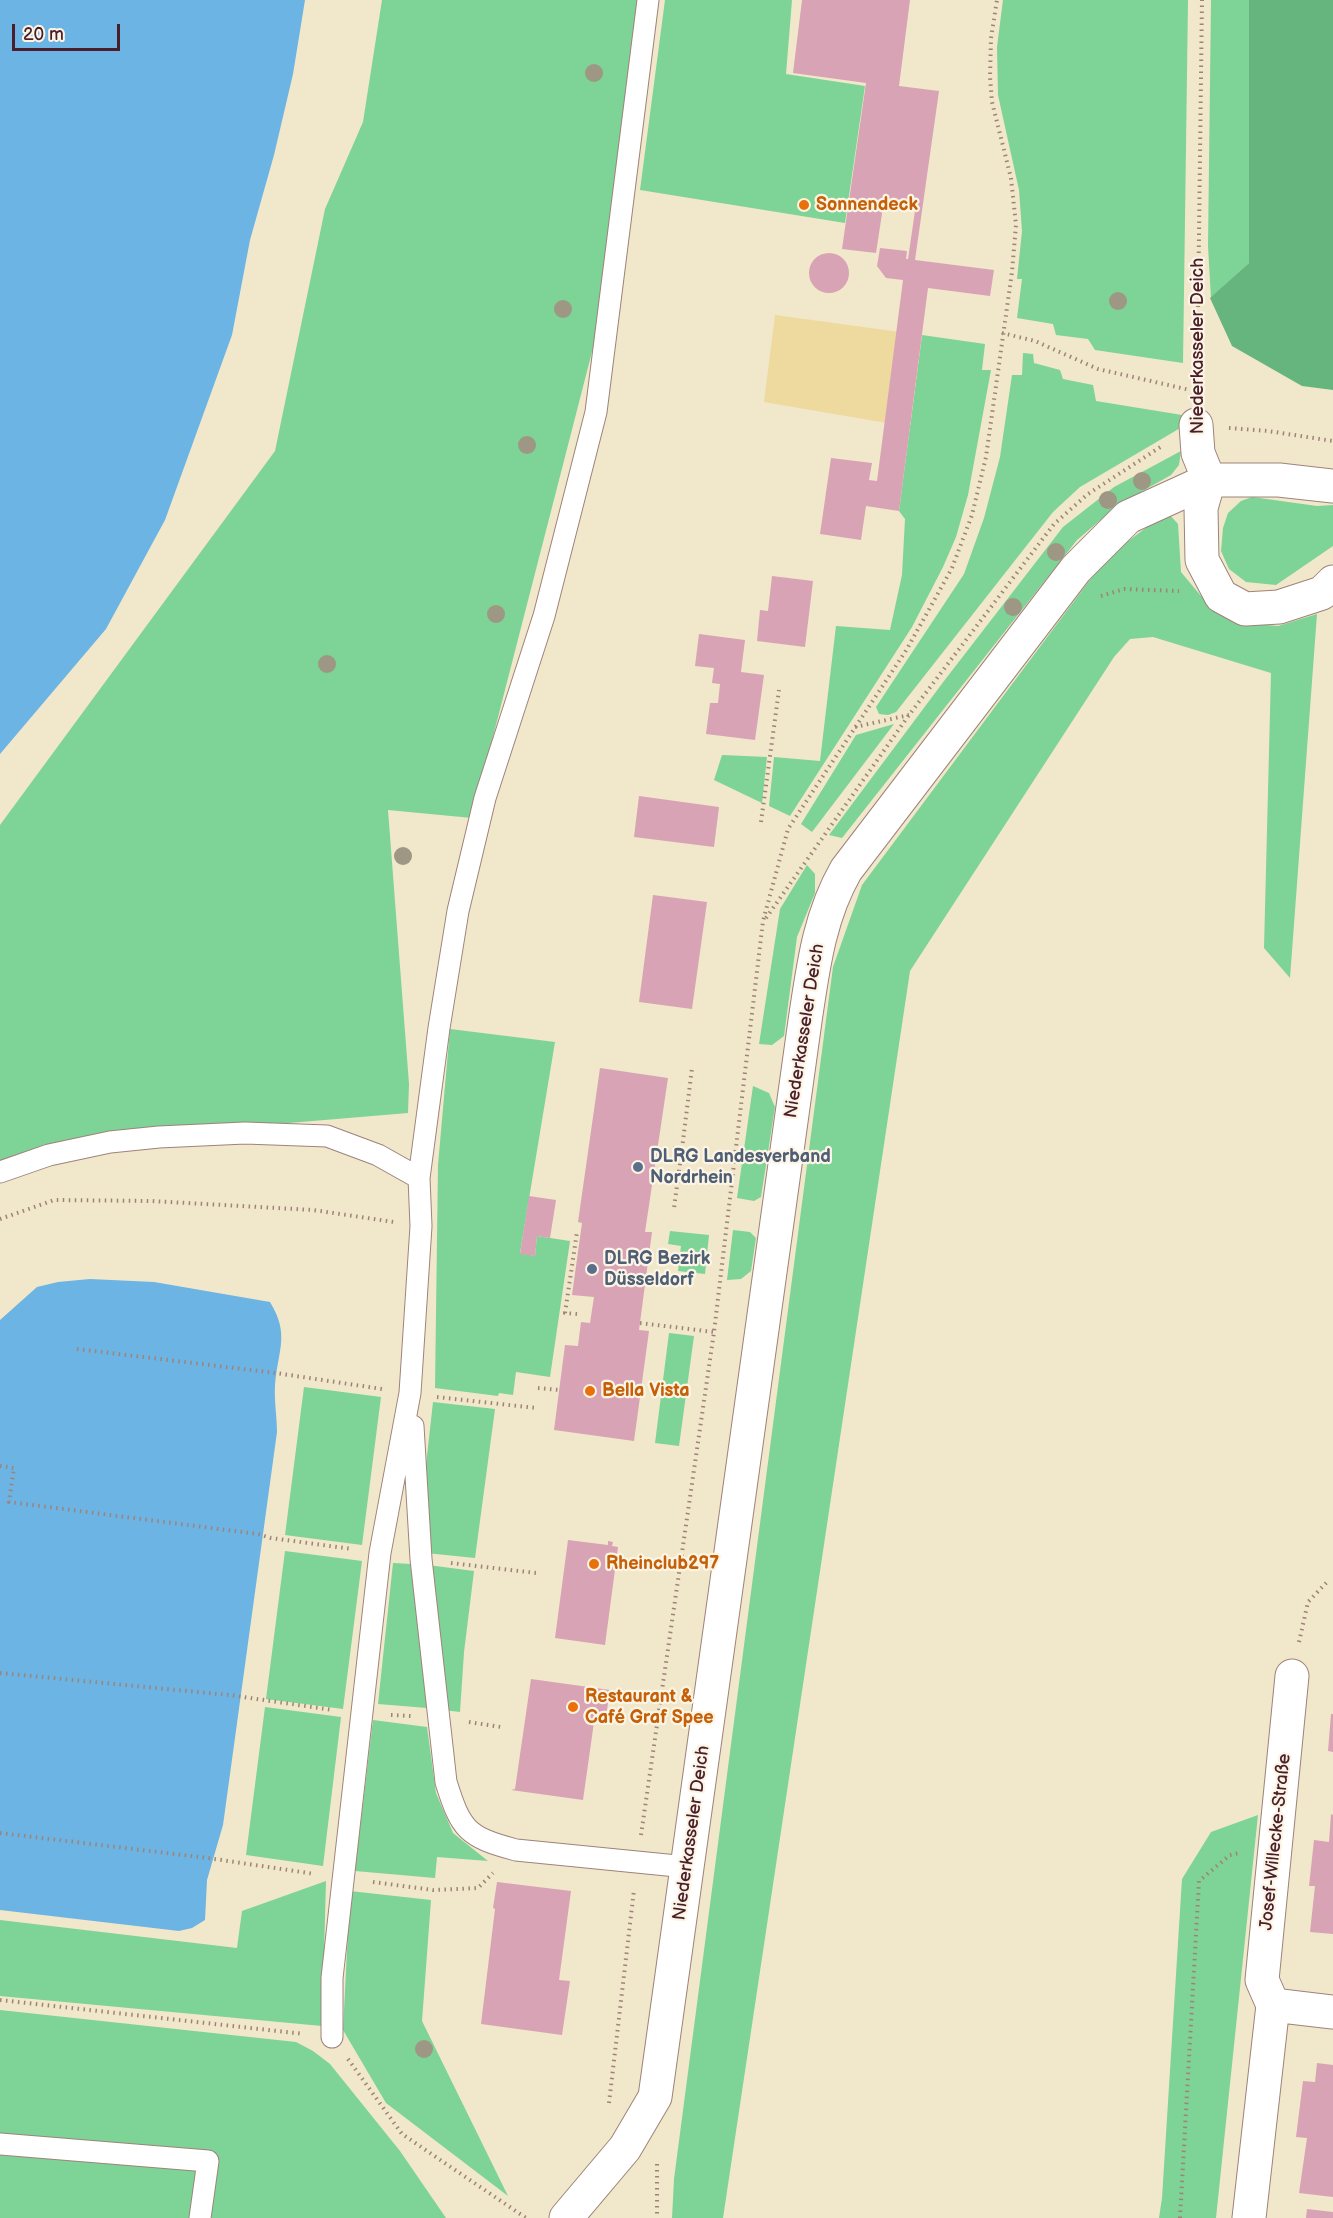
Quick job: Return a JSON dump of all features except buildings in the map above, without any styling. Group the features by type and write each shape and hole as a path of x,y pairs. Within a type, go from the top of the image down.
{"street":[{"name":"Niederkasseler Deich","path":"566,2218 625,2148 656,2097 805,1021 817,942 834,892 846,870 1076,569 1128,517 1209,480 1198,453 1196,425"},
{"path":"1333,486 1279,480 1209,480 1201,508 1202,560 1221,596 1245,609 1279,607 1322,593 1333,582"},
{"name":"Josef-Willecke-Straße","path":"1249,2218 1273,2005 1262,1980 1292,1676"},
{"path":"1273,2005 1333,2012"}],"lane":[{"path":"332,2037 332,1978 381,1553 410,1394 421,1226 419,1178 439,1028 458,911 485,798 544,616 596,412 648,0"},
{"path":"0,1172 49,1155 110,1142 245,1133 327,1136 378,1155 419,1178"},
{"path":"410,1394 421,1559 446,1782 456,1814 472,1834 492,1844 516,1850 687,1867"},
{"path":"0,2144 208,2161 200,2218"}],"path":[{"path":"608,2109 637,1862 714,1332 763,921 788,829 907,649 952,568 972,515 986,457 1017,225 1011,178 992,102 991,38 997,0"},
{"name":"Niederkasseler Deich","path":"1002,333 1029,339 1098,369 1197,392 1202,0"},
{"path":"1196,425 1268,431 1333,441"},
{"path":"1092,599 1124,589 1163,589 1221,596"},
{"path":"761,822 779,690"},
{"path":"855,727 909,715"},
{"path":"674,1209 692,1068"},
{"path":"673,1148 682,1149"},
{"path":"0,1219 54,1200 151,1201 313,1210 421,1226"},
{"path":"577,1232 565,1313 577,1314"},
{"path":"640,1323 714,1332"},
{"path":"77,1349 276,1373 382,1389"},
{"path":"538,1388 559,1390"},
{"path":"436,1397 536,1408"},
{"path":"0,1466 14,1468 9,1502 258,1534 271,1538 363,1551"},
{"path":"442,1562 536,1573"},
{"path":"1292,1676 1308,1602 1327,1582"},
{"path":"0,1673 229,1695 338,1710"},
{"path":"387,1715 418,1717"},
{"path":"466,1722 501,1726"},
{"path":"0,1833 216,1859 319,1875"},
{"path":"1180,2218 1198,1881 1230,1855 1275,1847"},
{"path":"368,1881 433,1890 478,1888 516,1850"},
{"path":"0,2000 332,2037 402,2134 526,2218"}],"green space":[{"path":"382,0 638,0 593,348 472,818 388,810 409,1084 408,1113 86,1140 0,1164 0,825 275,451 325,209 363,122"},
{"path":"665,0 792,0 786,74 865,86 845,223 640,190"},
{"path":"1003,0 1188,0 1183,363 1095,350 1088,339 1056,335 1053,324 1017,318 1022,279 1017,279 1022,231 1019,190 998,95 997,47"},
{"path":"1211,0 1249,0 1249,263 1211,298 1208,246"},
{"path":"1249,0 1333,0 1333,390 1302,386 1232,346 1210,298 1249,263"},
{"path":"922,335 985,344 982,370 991,370 968,495 956,537 912,627 790,816 769,806 774,757 820,761 836,626 890,630 902,575 905,519 899,511"},
{"path":"1023,353 1033,354 1034,363 1060,370 1063,379 1093,385 1096,401 1182,415 1182,427 1080,487 1053,512 896,712 888,715 879,714 876,707 964,574 984,518 1000,457 1012,375 1022,375"},
{"path":"1181,451 1179,465 1171,475 1118,505 1077,540 842,838 829,835 1063,527 1114,487"},
{"path":"1252,497 1317,506 1333,505 1333,546 1276,585 1246,582 1229,569 1221,551 1223,528 1228,513 1241,501"},
{"path":"1167,512 1178,524 1181,572 1201,596 1233,622 1278,626 1317,614 1290,978 1264,948 1271,673 1153,637 1130,639 1114,657 910,971 723,2218 672,2218 674,2179 833,967 862,885 1107,557"},
{"path":"894,724 812,832 801,824 856,735"},
{"path":"722,755 767,757 762,803 714,780"},
{"path":"807,865 815,874 815,893 797,937 784,1036 772,1045 759,1044 780,909"},
{"path":"450,1029 555,1042 520,1253 535,1256 537,1236 570,1241 550,1377 516,1372 513,1395 499,1393 498,1396 435,1388 438,1165"},
{"path":"753,1086 769,1093 775,1107 761,1197 754,1201 737,1198"},
{"path":"733,1230 750,1232 756,1238 751,1271 741,1279 727,1280"},
{"path":"670,1231 709,1235 705,1274 678,1271 681,1246 668,1244"},
{"path":"669,1333 694,1336 679,1446 655,1443"},
{"path":"304,1387 381,1397 362,1545 285,1535"},
{"path":"433,1402 495,1409 475,1558 426,1553 424,1483"},
{"path":"285,1551 362,1561 343,1709 266,1699"},
{"path":"393,1563 411,1564 427,1708 378,1704"},
{"path":"428,1565 474,1571 464,1652 460,1712 443,1710"},
{"path":"265,1707 341,1717 323,1866 246,1855"},
{"path":"373,1720 427,1727 436,1793 453,1833 488,1861 437,1857 435,1878 355,1871"},
{"path":"1258,1815 1216,2218 1159,2218 1182,1879 1211,1832"},
{"path":"326,1881 322,2026 0,1996 0,1920 237,1948 242,1911"},
{"path":"350,1891 431,1900 422,2021 508,2196 386,2103 343,2030"},
{"path":"0,2010 296,2042 330,2064 400,2151 446,2218 0,2218"}],"sand":[{"path":"775,315 922,335 910,427 764,402"}],"water":[{"path":"0,0 305,0 293,74 274,155 250,240 232,335 165,520 106,629 0,754"},
{"path":"90,1279 154,1282 270,1302 280,1324 281,1342 275,1385 277,1432 223,1825 207,1880 205,1920 192,1928 179,1931 0,1910 0,1320 37,1287 58,1282"}],"place":[{"name":"Sonnendeck","path":"804,205"},
{"name":"DLRG Landesverband Nordrhein","path":"638,1167"},
{"name":"DLRG Bezirk Düsseldorf","path":"592,1269"},
{"name":"Bella Vista","path":"590,1391"},
{"name":"Rheinclub297","path":"594,1564"},
{"name":"Restaurant & Café Graf Spee","path":"573,1707"}]}
